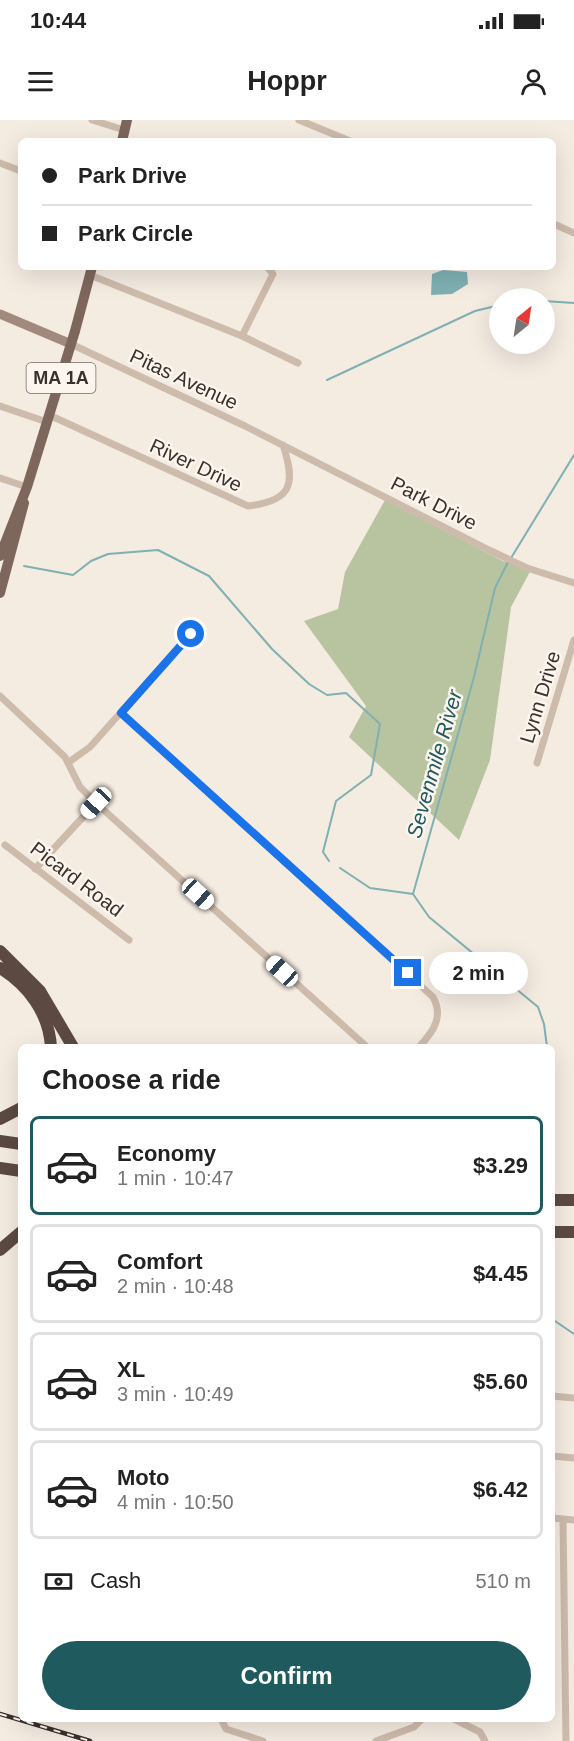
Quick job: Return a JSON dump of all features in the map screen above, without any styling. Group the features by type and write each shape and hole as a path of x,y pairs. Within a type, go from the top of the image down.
{"highway":[{"path":"0,951 40,991 71,1044"},
{"path":"0,968 19,982 37,1003 47,1023 50,1044"},
{"path":"0,1119 18,1110"},
{"path":"0,1141 18,1144"},
{"path":"0,1168 18,1171"},
{"path":"555,1200 574,1200"},
{"path":"555,1232 574,1232"},
{"path":"0,1250 18,1235"}],"main road":[{"name":"MA 1A","path":"0,555 27,487 91,271"},
{"name":"MA 1A","path":"0,593 17,534 27,487"}],"street":[{"path":"92,120 124,130"},
{"path":"299,120 343,138"},
{"path":"0,163 18,170"},
{"path":"556,225 574,233"},
{"path":"242,336 270,270"},
{"path":"91,271 242,336 298,363"},
{"path":"0,314 71,344"},
{"name":"Pitas Avenue","path":"71,344 283,445"},
{"path":"0,406 48,418"},
{"name":"River Drive","path":"48,418 248,506 268,504 280,496 290,484 291,469 283,445"},
{"name":"Park Drive","path":"283,445 513,561 574,583"},
{"path":"0,478 27,487"},
{"path":"69,762 90,747 196,628"},
{"name":"Lynn Drive","path":"537,763 574,640"},
{"path":"0,696 69,762 80,787 96,803 364,1044"},
{"path":"121,713 433,997 437,1005 436,1025 421,1044"},
{"path":"35,869 96,803"},
{"name":"Picard Road","path":"5,845 129,940"},
{"path":"555,1396 574,1398"},
{"path":"555,1456 574,1458"},
{"path":"555,1518 574,1520"},
{"path":"563,1519 566,1741"},
{"path":"222,1722 226,1729 263,1741"},
{"path":"376,1741 414,1727 419,1722"},
{"path":"460,1722 480,1732 486,1741"}],"green space":[{"path":"385,500 503,561 532,568 511,607 490,760 459,840 349,737 366,706 304,621 338,609 345,572"}],"water":[{"path":"443,270 467,272 468,284 452,294 431,295 432,274"}],"waterway":[{"path":"555,302 574,303"},
{"path":"327,380 475,311 489,308"},
{"name":"Sevenmile River","path":"511,558 574,455"},
{"path":"24,566 73,575 91,561 108,554 158,550 209,576 272,649 309,684 327,695 346,693 380,724 371,775 336,801 323,852 329,861"},
{"name":"Sevenmile River","path":"508,562 495,588 474,677 413,894 429,917 538,1007 544,1024 547,1044"},
{"path":"340,868 370,888 413,894"},
{"name":"Sevenmile River","path":"555,1321 574,1334"}],"railway":[{"path":"0,1714 18,1719"},
{"path":"27,1722 90,1741"}],"route":[{"path":"191,634 121,713 408,973"}]}
